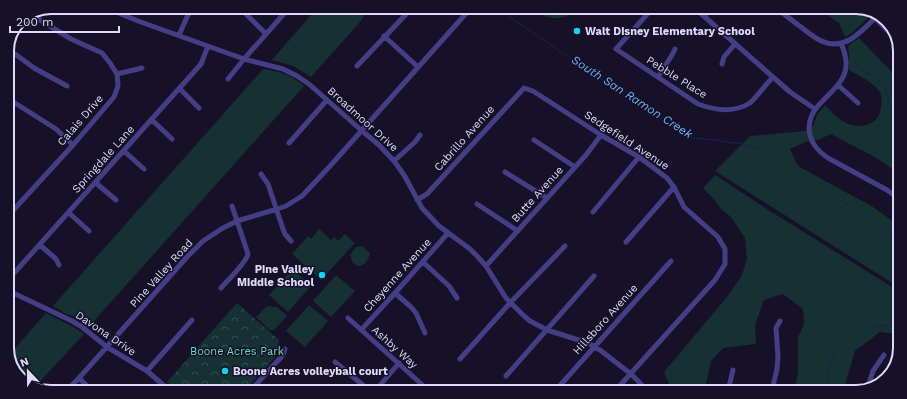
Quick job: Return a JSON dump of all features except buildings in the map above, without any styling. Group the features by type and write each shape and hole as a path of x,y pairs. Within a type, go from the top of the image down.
{"street":[{"name":"Broadmoor Drive","path":"121,14 244,59 282,69 309,84 379,145 394,161 404,175 422,208 448,233 470,249 486,266 510,303 526,318 547,330 583,341 594,347 631,374 642,385"},
{"path":"179,35 189,14"},
{"path":"246,14 266,34"},
{"path":"228,79 284,14"},
{"path":"357,66 405,14"},
{"name":"Pine Valley Road","path":"72,385 203,241 237,221 286,206 302,196 466,14"},
{"name":"Pebble Place","path":"647,14 616,49 698,104 708,107 732,110 741,107 751,102 772,77"},
{"path":"702,14 772,77 790,92 815,109"},
{"path":"784,14 816,39 824,43 834,44 850,40 874,19"},
{"path":"36,17 71,39 102,53 117,74 142,68"},
{"path":"384,36 418,67"},
{"path":"842,43 847,62 845,72 838,85 811,115 809,131 813,143 820,154 893,194"},
{"path":"722,64 724,57 735,44"},
{"name":"Springdale Lane","path":"14,274 180,89 201,64 208,46"},
{"path":"658,77 675,49"},
{"path":"14,53 34,68 67,86"},
{"name":"Calais Drive","path":"14,210 114,97 118,86 117,74"},
{"path":"838,85 858,103"},
{"name":"Sedgefield Avenue","path":"524,88 533,91 639,157 667,178 674,187 684,207 718,236 726,249 725,264 715,280 621,385"},
{"name":"Cabrillo Avenue","path":"417,200 427,194 524,88"},
{"path":"180,89 199,108"},
{"path":"289,143 327,100"},
{"path":"14,102 56,129 73,145"},
{"path":"152,120 172,139"},
{"path":"394,161 415,142 420,135"},
{"name":"Butte Avenue","path":"486,266 586,155 602,135"},
{"path":"534,140 575,167"},
{"path":"124,151 144,169"},
{"path":"593,212 639,157"},
{"path":"505,172 547,198"},
{"path":"261,174 268,184 285,234 291,241"},
{"path":"96,182 116,200"},
{"path":"626,242 674,187"},
{"path":"477,204 518,231"},
{"path":"221,288 244,262 248,254 232,206"},
{"path":"69,213 89,231"},
{"name":"Cheyenne Avenue","path":"361,330 448,233"},
{"path":"40,245 56,259 59,265"},
{"path":"460,359 510,303 565,246"},
{"name":"Hillsboro Avenue","path":"560,385 671,261"},
{"path":"423,262 449,286 457,298"},
{"path":"506,376 594,276"},
{"name":"Davona Drive","path":"14,293 72,321 107,347 147,371 163,385"},
{"path":"395,293 416,313 425,333"},
{"name":"Ashby Way","path":"348,318 423,385"},
{"path":"147,371 192,320"},
{"path":"773,385 778,357 776,328 780,321"},
{"path":"256,385 283,355 285,349"},
{"path":"869,382 873,371 884,355"},
{"path":"335,362 364,385"},
{"path":"380,385 399,363"},
{"path":"730,385 734,370"},
{"path":"79,378 86,385"}],"green space":[{"path":"312,14 366,14 311,77 293,66 272,60"},
{"path":"541,14 573,14 553,18"},
{"path":"826,14 856,14 869,17 852,33 845,37 839,23"},
{"path":"859,38 893,72 893,169 878,159 831,134 818,140 808,141 790,149 798,166 873,207 893,221 893,283 715,171 750,136 805,131 813,126 817,115 825,105 837,117 848,124 862,126 875,120 879,115 882,98 876,88 869,82 849,70 848,46"},
{"path":"263,69 285,74 304,86 87,329 76,317 66,314 53,306"},
{"path":"715,175 893,288 893,334 880,332 855,351 845,385 795,385 798,373 798,337 804,324 803,309 783,294 764,300 755,325 756,344 723,348 711,361 706,384 668,385 664,372 727,297 742,275 747,259 745,238 731,217 721,209 703,188"},
{"path":"319,229 331,240 334,237 338,241 345,234 355,243 321,280 292,254 308,236 311,239"},
{"path":"362,246 370,253 369,257 363,265 357,266 352,261 350,255 356,247"},
{"path":"293,269 311,286 288,312 269,295"},
{"path":"336,275 355,291 331,317 313,301"},
{"name":"Boone Acres Park","path":"237,303 279,340 276,356 250,385 170,385 167,382"},
{"path":"309,305 328,321 305,347 286,331"},
{"path":"267,306 277,307 287,316 274,330 270,330 256,317"},
{"path":"46,313 84,334 39,383 25,374 16,360 14,349"}],"waterway":[{"name":"South San Ramon Creek","path":"505,14 599,78 693,138 748,145 768,154 787,171 863,213 893,234"},
{"path":"855,63 859,68 882,82 893,111"},
{"path":"882,82 889,75"},
{"path":"826,385 832,360 837,351 846,341 869,327 893,326"}],"place":[{"name":"Walt Disney Elementary School","path":"577,31"},
{"name":"Pine Valley Middle School","path":"322,275"},
{"name":"Boone Acres volleyball court","path":"225,371"}]}
